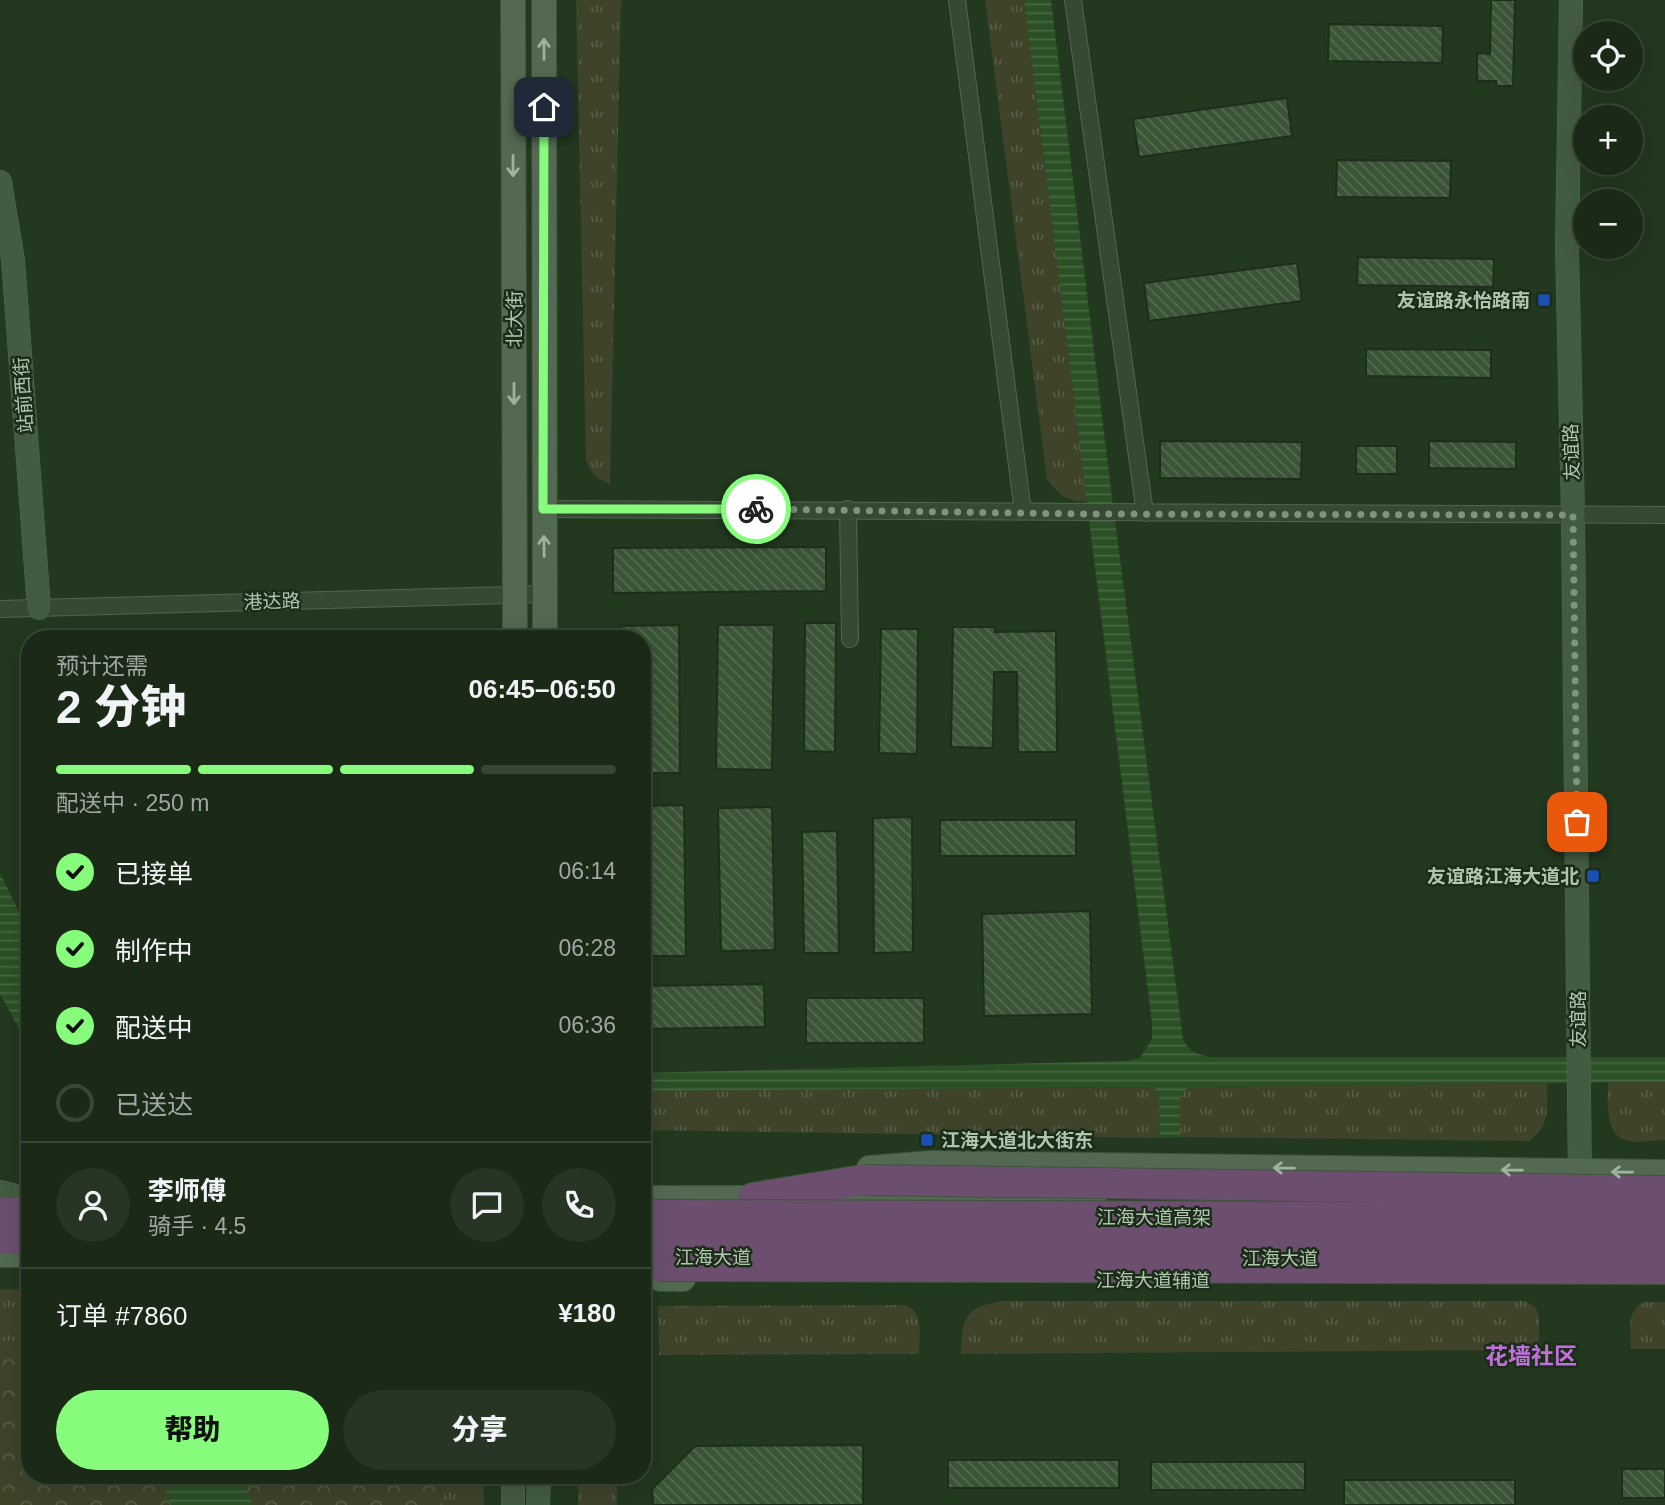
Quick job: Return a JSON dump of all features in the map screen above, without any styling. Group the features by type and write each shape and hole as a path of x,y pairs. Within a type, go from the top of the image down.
{"highway":[{"path":"753,1198 862,1174 1665,1191"},
{"path":"0,1213 21,1206"},
{"name":"江海大道高架","path":"651,1215 1665,1218"},
{"path":"0,1239 21,1239"},
{"name":"江海大道高架","path":"651,1242 1665,1244"},
{"path":"651,1265 1665,1269"}],"main road":[{"name":"北大街","path":"513,0 515,630"},
{"name":"北大街","path":"544,0 545,630"},
{"path":"862,1174 930,1163 1665,1172"},
{"path":"651,1198 863,1196 1665,1201"},
{"path":"0,1199 21,1203"},
{"path":"0,1255 21,1255"},
{"name":"江海大道","path":"651,1265 1582,1270 1665,1259"},
{"path":"1582,1270 1665,1282"}],"street":[{"path":"957,0 1023,512"},
{"path":"1073,0 1145,513"},
{"name":"友谊路","path":"1571,0 1567,247 1582,1270"},
{"name":"站前西街","path":"0,182 13,260 39,608"},
{"path":"543,509 848,509 1084,514 1665,515"},
{"path":"848,509 850,639"},
{"name":"港达路","path":"0,609 544,594"},
{"path":"0,1192 21,1201"},
{"path":"513,1484 513,1505"},
{"path":"538,1505 539,1484"}],"green space":[{"path":"576,0 621,0 610,484 595,475 586,460"},
{"path":"985,0 1024,0 1087,502 1074,501 1064,496 1047,479"},
{"path":"1608,1082 1665,1082 1665,1140 1634,1142 1618,1136 1610,1123"},
{"path":"1547,1083 1544,1123 1529,1141 1180,1137 1180,1096 1189,1087"},
{"path":"1150,1087 1155,1089 1159,1096 1160,1138 651,1130 651,1091"},
{"path":"0,1289 21,1290 21,1341 0,1341"},
{"path":"1001,1301 1525,1301 1535,1307 1539,1315 1539,1350 961,1354 962,1332 967,1317 979,1307"},
{"path":"1644,1302 1665,1302 1665,1349 1631,1349 1632,1317 1638,1306"},
{"path":"905,1305 916,1313 918,1319 919,1354 659,1355 658,1306"},
{"path":"0,1341 21,1341 21,1484 441,1484 442,1505 0,1505"},
{"path":"441,1484 483,1484 484,1505 442,1505"},
{"path":"578,1484 617,1484 617,1505 578,1505"}],"shaded area":[{"path":"1024,0 1051,0 1112,498 1185,1043 1193,1051 1209,1057 1665,1057 1665,1082 1189,1087 1180,1096 1180,1137 1160,1138 1159,1096 1155,1089 1150,1087 651,1091 651,1073 1126,1061 1140,1058 1152,1039"},
{"path":"0,873 21,916 21,1032 0,994"},
{"path":"164,1484 245,1484 253,1505 171,1505"}],"building":[{"path":"1491,0 1515,0 1513,86 1496,86 1496,81 1477,81 1477,53 1490,54"},
{"path":"1329,24 1443,26 1442,63 1328,61"},
{"path":"1287,98 1292,136 1139,157 1133,119"},
{"path":"1337,160 1451,161 1450,198 1336,197"},
{"path":"1358,257 1494,259 1493,287 1357,285"},
{"path":"1297,263 1302,301 1149,321 1144,283"},
{"path":"1366,349 1491,350 1491,378 1366,376"},
{"path":"1160,441 1302,442 1301,479 1160,478"},
{"path":"1429,441 1516,442 1516,469 1429,468"},
{"path":"1356,446 1397,446 1397,474 1356,474"},
{"path":"826,547 826,591 613,593 613,548"},
{"path":"805,623 836,623 835,752 804,751"},
{"path":"679,625 680,773 651,773 651,630 621,630 621,626"},
{"path":"718,625 774,625 772,770 716,769"},
{"path":"953,627 995,627 995,632 1056,631 1057,752 1018,752 1017,672 994,672 993,748 951,747"},
{"path":"881,629 918,629 917,754 879,753"},
{"path":"684,805 686,956 651,956 651,806"},
{"path":"772,807 775,950 721,951 718,808"},
{"path":"912,817 913,952 874,953 873,818"},
{"path":"940,820 1076,820 1076,856 940,856"},
{"path":"837,831 839,953 804,953 802,832"},
{"path":"1090,911 1092,1014 984,1016 982,914"},
{"path":"764,984 765,1027 651,1029 651,986"},
{"path":"806,998 924,998 924,1043 806,1043"},
{"path":"863,1445 863,1505 653,1505 652,1489 695,1446"},
{"path":"948,1460 1119,1460 1119,1488 948,1488"},
{"path":"1151,1462 1305,1462 1305,1490 1151,1490"},
{"path":"1622,1469 1665,1469 1665,1498 1622,1498"},
{"path":"1344,1480 1515,1480 1515,1505 1344,1505"}],"way so far":[{"path":"756,509 1084,514 1573,515 1577,822"}],"place":[{"name":"友谊路永怡路南","path":"1544,300"},
{"name":"友谊路江海大道北","path":"1593,876"},
{"name":"江海大道北大街东","path":"927,1140"}],"district":[{"name":"花墙社区","path":"1531,1356"}],"route":[{"path":"544,107 543,509 756,509"}]}
